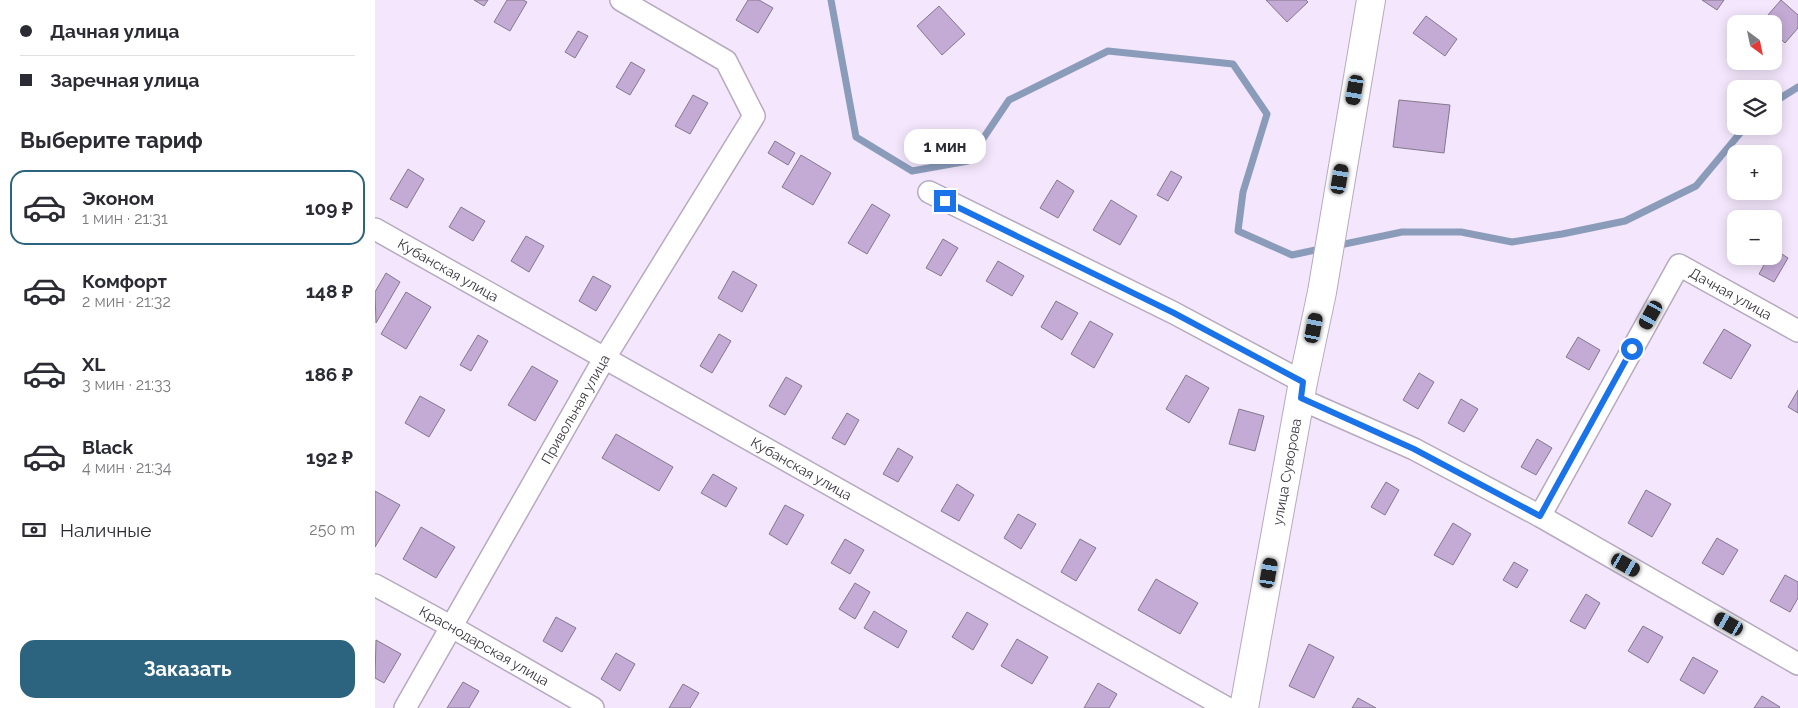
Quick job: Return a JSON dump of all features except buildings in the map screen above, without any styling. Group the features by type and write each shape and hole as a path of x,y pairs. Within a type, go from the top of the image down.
{"street":[{"name":"Привольная улица","path":"405,708 604,359 754,116 726,61 621,0"},
{"name":"улица Суворова","path":"1244,708 1302,390 1322,292 1371,0"},
{"path":"929,192 1174,313 1302,390 1540,516 1798,664"},
{"name":"Кубанская улица","path":"375,229 1227,708"},
{"name":"Дачная улица","path":"1540,516 1679,265 1798,331"},
{"name":"Краснодарская улица","path":"375,585 593,708"}],"waterway":[{"path":"831,0 856,137 912,171 968,161 1009,100 1108,51 1233,64 1267,114 1243,192 1238,231 1292,255 1325,248"},
{"path":"1782,97 1798,87"},
{"path":"1335,246 1402,232 1461,232 1512,242 1625,221 1696,186 1738,135"}],"route":[{"path":"945,201 1174,313 1303,382 1301,398 1414,449 1540,516 1632,349"}]}
